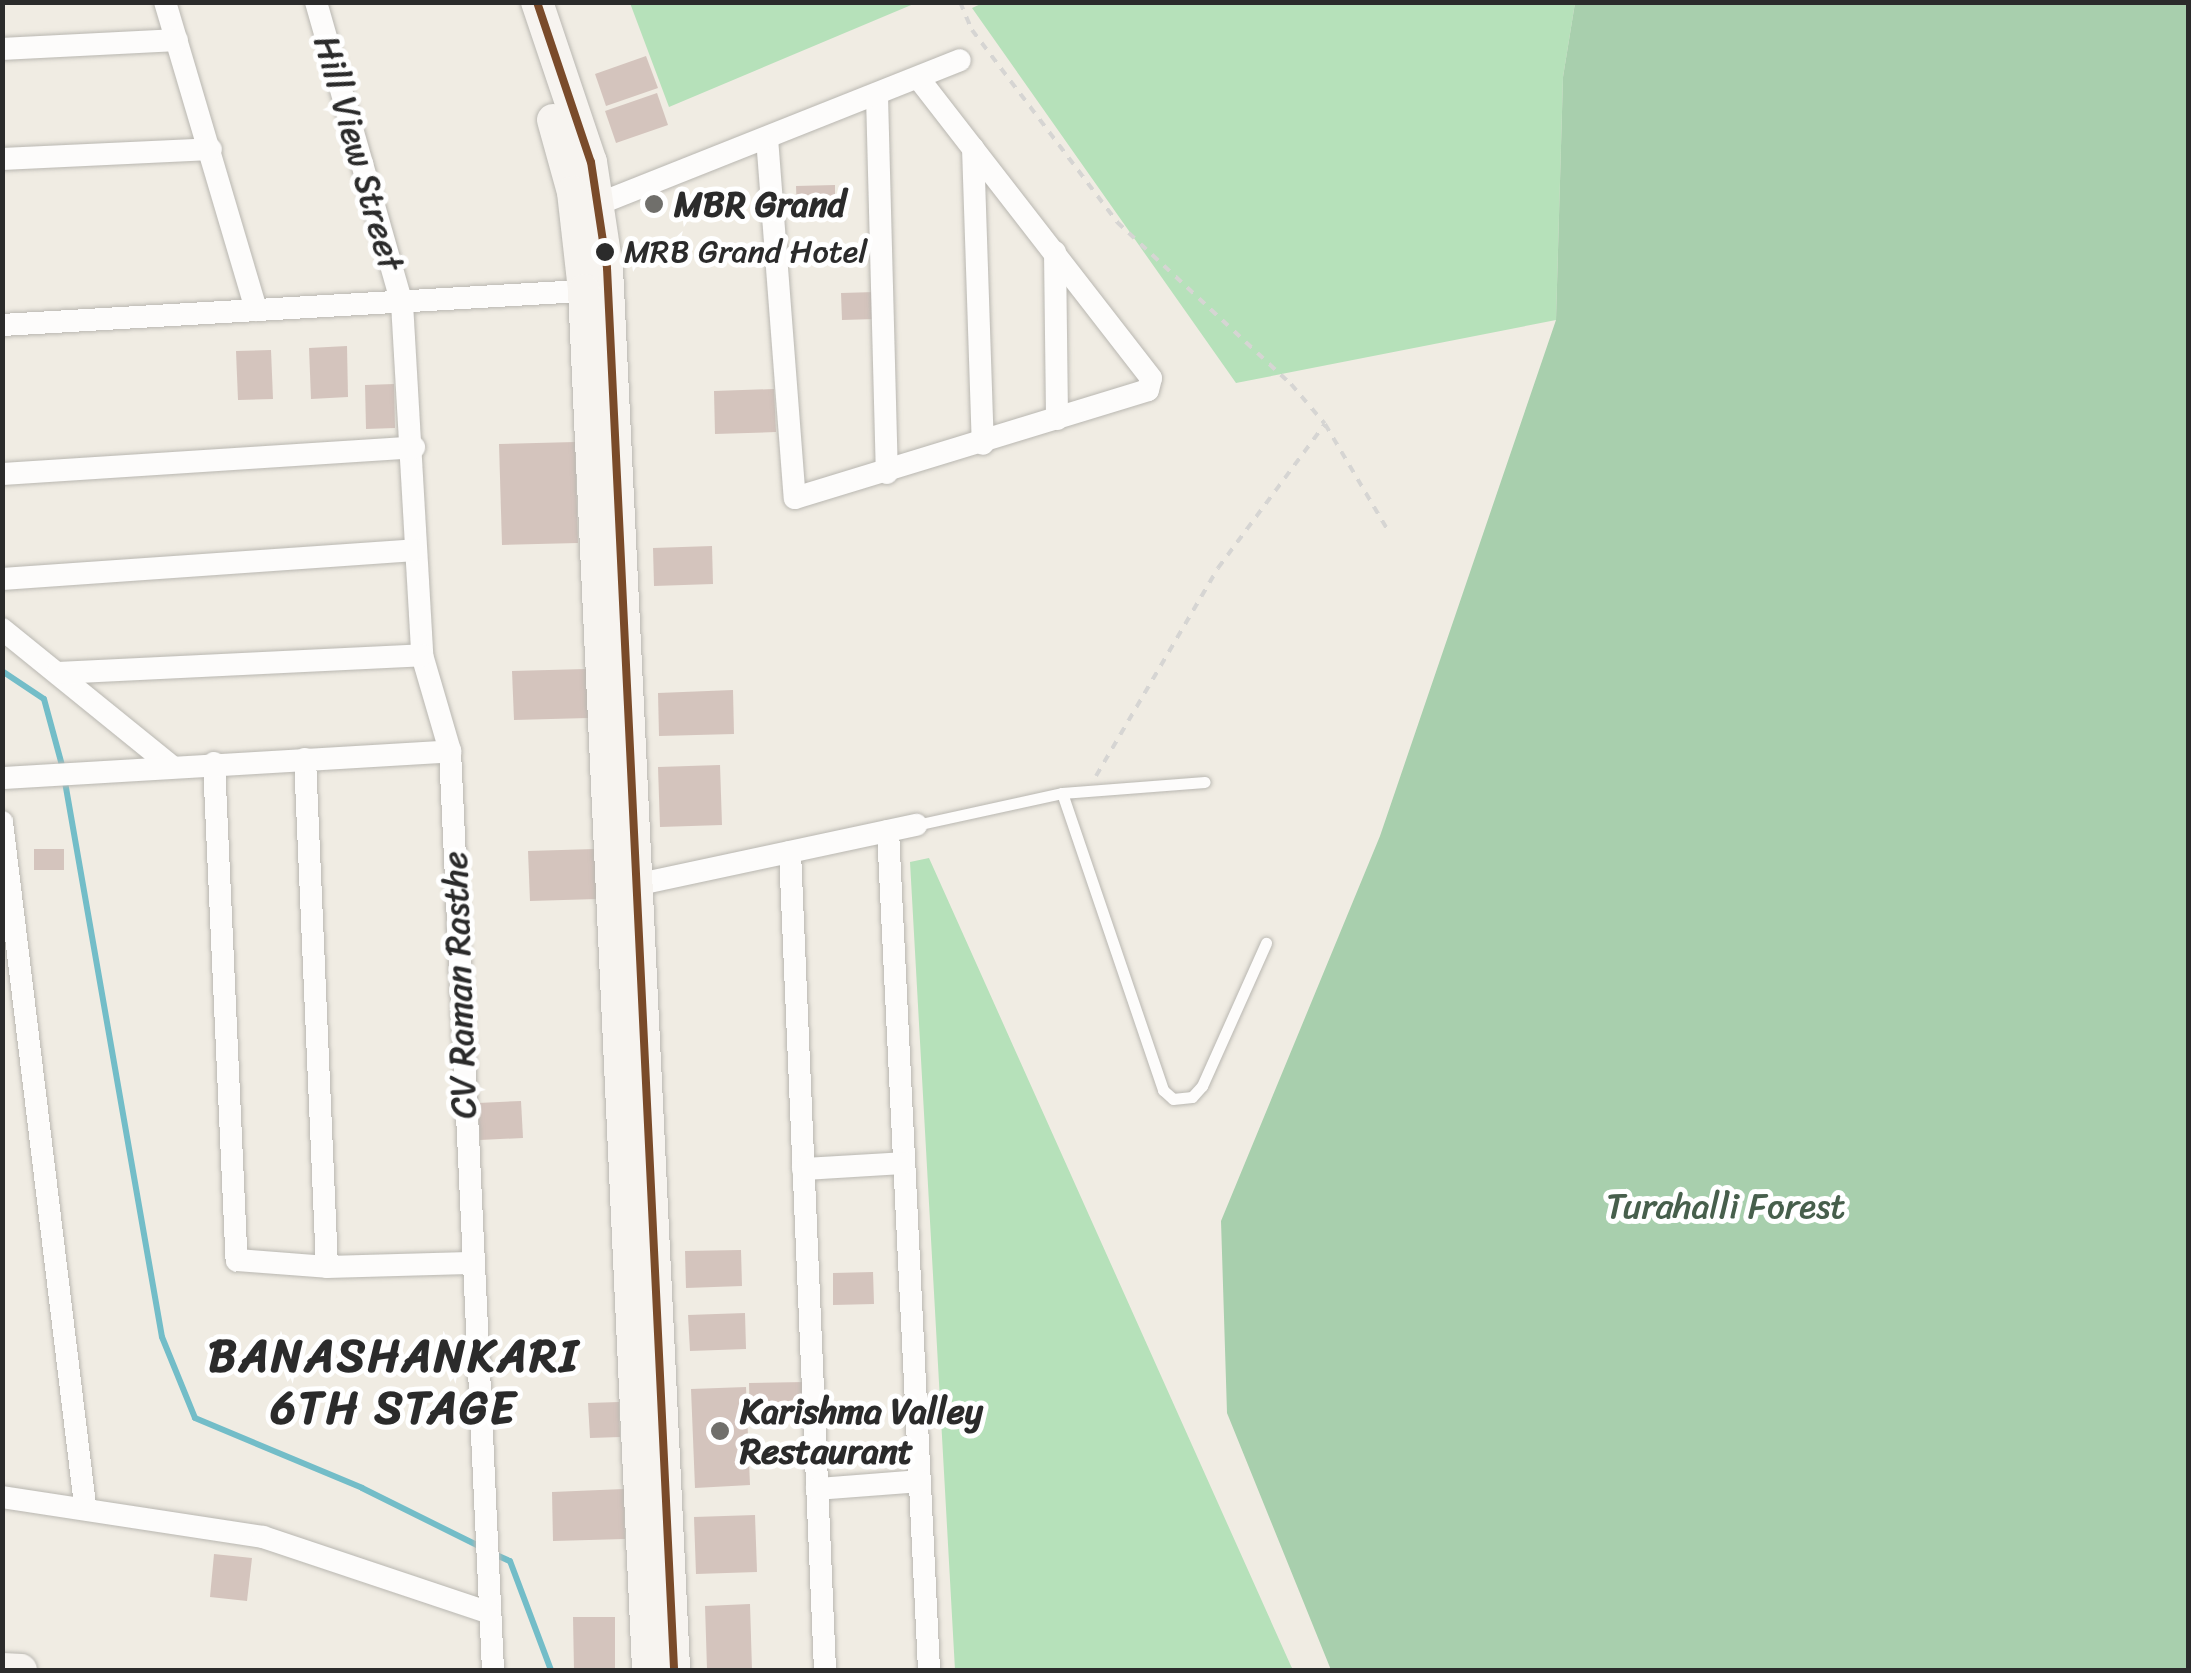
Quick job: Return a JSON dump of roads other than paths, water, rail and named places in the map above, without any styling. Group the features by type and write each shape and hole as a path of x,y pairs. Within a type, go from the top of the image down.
{"main road":[{"path":"514,2 566,160 596,290"},
{"path":"537,2 600,203 596,290 625,887 674,1670"},
{"path":"625,887 648,1670"},
{"path":"2,1669 20,1670"}],"street":[{"path":"165,2 256,310"},
{"name":"Hill View Street","path":"316,2 402,303"},
{"path":"2,49 176,40"},
{"path":"600,203 960,60"},
{"path":"767,138 793,496 803,500 1148,390 1153,382 918,78"},
{"path":"877,96 887,473"},
{"path":"973,148 983,444"},
{"path":"2,159 211,149"},
{"path":"1056,252 1057,419"},
{"path":"2,325 596,290"},
{"name":"CV Raman Rasthe","path":"402,303 414,448 422,655 450,752 469,1263 493,1670"},
{"path":"2,474 414,448"},
{"path":"2,579 415,550"},
{"path":"2,629 170,766"},
{"path":"58,674 422,655"},
{"path":"2,778 450,752"},
{"path":"306,759 327,1267"},
{"path":"214,763 236,1256 248,1265 469,1263"},
{"path":"2,822 85,1506"},
{"path":"625,887 916,825"},
{"path":"888,832 929,1670"},
{"path":"790,852 824,1670"},
{"path":"803,1169 904,1163"},
{"path":"817,1489 920,1481"},
{"path":"2,1497 85,1506 263,1537 490,1613"}],"lane":[{"path":"916,825 1062,793 1205,782"},
{"path":"1062,793 1164,1090 1173,1098 1192,1097 1202,1086 1266,942"}],"waterway":[{"path":"2,671 44,699 63,769"},
{"path":"65,782 162,1337 195,1418 362,1488 483,1548"},
{"path":"494,1554 510,1561 551,1670"}],"place":[{"name":"MBR Grand","path":"654,204"},
{"name":"MRB Grand Hotel","path":"605,252"},
{"name":"Karishma Valley Restaurant","path":"720,1431"}],"district":[{"name":"BANASHANKARI 6TH STAGE","path":"394,1383"}],"park label":[{"name":"Turahalli Forest","path":"1726,1206"}]}
